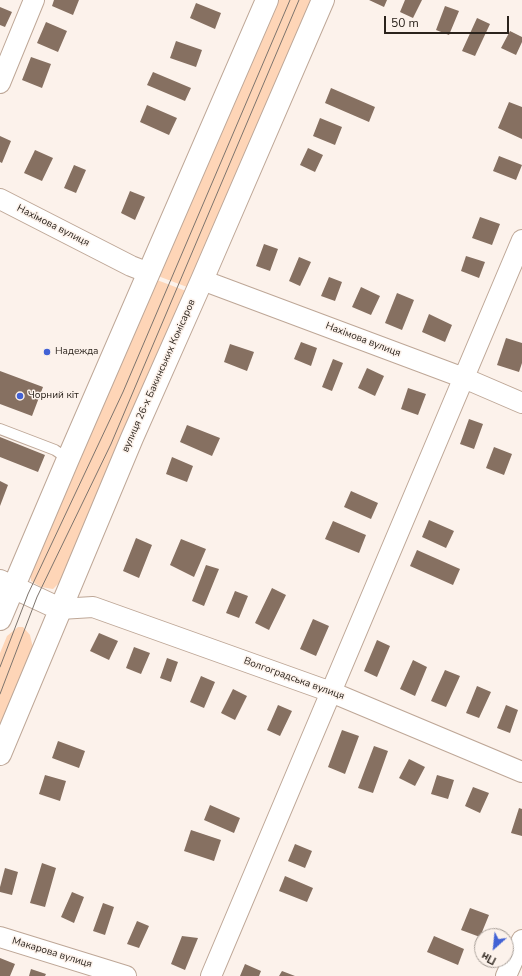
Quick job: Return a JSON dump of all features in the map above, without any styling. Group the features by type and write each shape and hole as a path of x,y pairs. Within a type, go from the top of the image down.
{"street":[{"path":"0,83 34,0"},
{"path":"0,619 6,584 68,459 267,0"},
{"name":"вулиця 26-х Бакинських Комісаров","path":"0,754 132,438 323,0"},
{"name":"Нахімова вулиця","path":"0,199 130,266 149,273"},
{"path":"211,976 522,240"},
{"name":"Нахімова вулиця","path":"202,280 464,378 522,403"},
{"path":"6,584 60,609"},
{"name":"Волгоградська вулиця","path":"60,609 93,607 331,692 522,772"},
{"name":"Макарова вулиця","path":"0,937 126,976"},
{"path":"506,976 522,940"}],"lane":[{"path":"0,429 55,450 68,459"}],"shaded area":[{"path":"279,0 312,0 187,287 158,276"},
{"path":"157,280 186,291 62,580 53,589 41,587 31,581 31,566"},
{"path":"18,627 23,627 30,635 33,648 0,727 0,653 7,636"}],"building":[{"path":"54,0 79,0 73,15 52,6"},
{"path":"369,0 387,0 384,7"},
{"path":"405,0 422,0 413,18 400,12"},
{"path":"196,3 221,13 215,29 190,18"},
{"path":"445,6 459,11 449,35 436,30"},
{"path":"0,7 12,12 5,27 0,25"},
{"path":"477,18 490,24 475,56 462,51"},
{"path":"46,22 67,31 58,52 37,43"},
{"path":"510,31 522,37 522,42 516,55 501,48"},
{"path":"176,41 202,50 196,67 170,58"},
{"path":"31,57 51,64 42,88 22,80"},
{"path":"153,72 191,88 185,101 147,85"},
{"path":"331,88 375,107 369,122 325,103"},
{"path":"509,102 522,107 522,139 498,128"},
{"path":"147,105 177,118 169,135 140,122"},
{"path":"320,118 342,127 335,145 313,136"},
{"path":"0,136 11,141 2,163 0,162"},
{"path":"308,148 323,155 315,172 300,165"},
{"path":"35,150 53,158 42,181 24,173"},
{"path":"499,156 522,165 516,180 493,171"},
{"path":"74,165 86,170 76,193 64,188"},
{"path":"130,191 145,197 135,220 121,213"},
{"path":"480,217 500,224 492,245 472,238"},
{"path":"264,244 278,249 270,271 256,266"},
{"path":"466,256 485,262 479,278 461,271"},
{"path":"299,257 311,262 300,286 289,281"},
{"path":"329,277 342,282 335,301 321,296"},
{"path":"361,287 380,296 371,315 352,307"},
{"path":"397,293 414,300 402,330 385,323"},
{"path":"429,314 452,325 445,342 422,332"},
{"path":"506,338 522,343 522,363 519,372 497,365"},
{"path":"301,342 317,348 311,366 294,359"},
{"path":"230,344 254,352 247,371 224,362"},
{"path":"333,359 343,363 332,391 322,387"},
{"path":"367,368 384,376 375,396 358,388"},
{"name":"Чорний кіт","path":"0,371 43,387 32,416 0,404"},
{"path":"408,388 426,394 418,415 401,409"},
{"path":"469,419 483,424 474,449 460,444"},
{"path":"187,425 220,438 212,456 180,442"},
{"path":"0,437 45,455 38,472 0,457"},
{"path":"494,447 512,454 504,475 486,468"},
{"path":"172,457 193,466 187,482 166,474"},
{"path":"0,481 8,485 0,506"},
{"path":"351,491 378,503 371,519 344,507"},
{"path":"429,520 454,531 446,548 422,537"},
{"path":"333,521 366,535 359,553 325,539"},
{"path":"136,538 152,545 139,578 123,571"},
{"path":"181,539 206,549 194,577 170,565"},
{"path":"417,550 460,569 453,585 410,566"},
{"path":"206,565 219,569 204,606 192,601"},
{"path":"272,588 286,595 269,630 255,623"},
{"path":"235,591 248,596 239,618 226,613"},
{"path":"313,619 329,626 316,656 300,649"},
{"path":"99,633 118,641 109,660 90,651"},
{"path":"377,640 390,646 377,677 364,671"},
{"path":"134,647 150,653 141,674 126,668"},
{"path":"167,658 178,662 171,682 160,678"},
{"path":"413,660 427,667 415,696 400,689"},
{"path":"445,670 460,676 446,707 431,701"},
{"path":"201,676 215,682 204,708 190,702"},
{"path":"477,686 491,692 479,718 466,713"},
{"path":"233,689 247,696 235,720 221,713"},
{"path":"278,705 292,711 280,736 267,730"},
{"path":"506,705 518,710 510,733 497,728"},
{"path":"342,730 359,736 345,774 328,767"},
{"path":"58,741 85,751 79,768 52,758"},
{"path":"374,746 388,751 373,793 358,788"},
{"path":"409,759 425,767 415,786 399,778"},
{"path":"45,775 66,781 60,801 39,794"},
{"path":"437,775 454,780 448,799 431,794"},
{"path":"473,787 489,793 480,813 465,806"},
{"path":"210,805 240,818 234,833 204,820"},
{"path":"519,808 522,809 522,836 511,833"},
{"path":"191,830 221,840 214,861 184,851"},
{"path":"295,844 312,851 305,868 288,861"},
{"path":"42,863 56,868 45,907 30,903"},
{"path":"5,868 18,872 12,895 0,892"},
{"path":"285,876 313,888 307,902 279,891"},
{"path":"72,892 84,897 74,923 61,917"},
{"path":"103,903 114,907 105,935 93,931"},
{"path":"470,908 489,915 484,928 474,928 474,935 461,930"},
{"path":"137,921 149,926 139,948 127,944"},
{"path":"182,936 198,938 185,970 171,964"},
{"path":"434,936 464,949 458,965 427,952"},
{"path":"0,958 15,964 10,976 0,976"},
{"path":"245,964 261,971 259,976 240,976"},
{"path":"31,969 46,974 45,976 29,976"},
{"path":"282,971 295,976 279,976"}],"tram line":[{"path":"0,667 28,594 123,392 290,0"},
{"path":"0,694 37,597 111,444 299,0"}],"place":[{"name":"Надежда","path":"47,352"},
{"name":"Чорний кіт","path":"20,396"}]}
